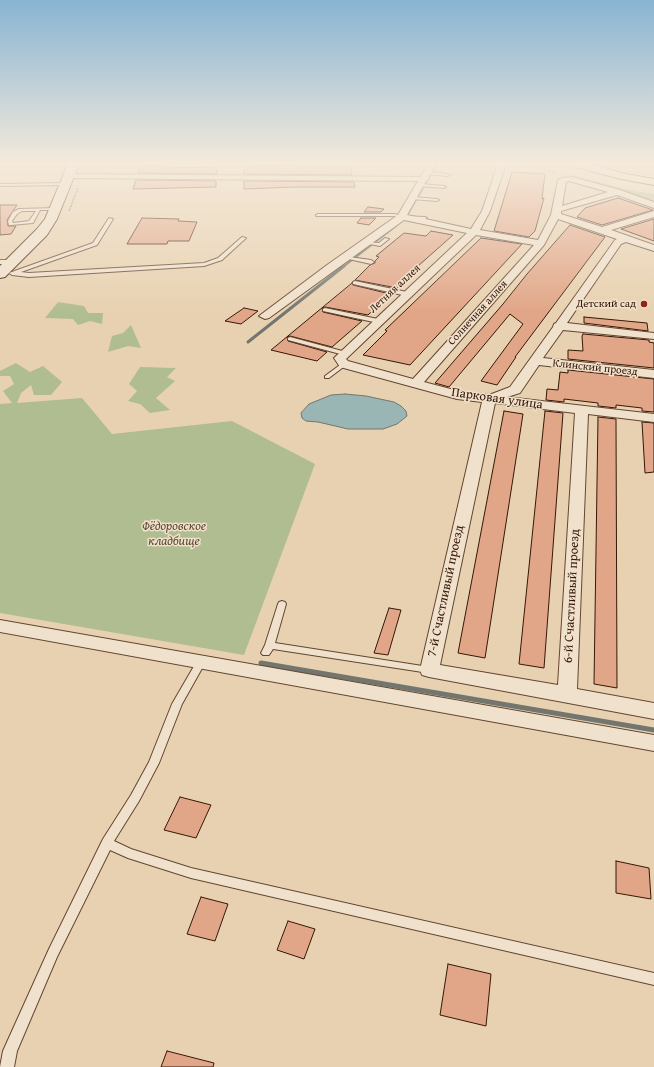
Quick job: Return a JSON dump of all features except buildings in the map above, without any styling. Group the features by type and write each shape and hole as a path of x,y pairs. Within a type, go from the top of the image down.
{"main road":[{"path":"5,269 42,232 52,214"}],"street":[{"path":"265,316 344,257 402,217 404,214"},
{"name":"Летняя аллея","path":"344,359 378,321 474,232 484,214"},
{"name":"Солнечная аллея","path":"415,384 541,243 555,214"},
{"path":"561,214 654,248"},
{"path":"603,230 654,214"},
{"path":"402,217 474,232 508,236 541,243"},
{"path":"489,399 515,390 536,362 558,326 618,242 627,238"},
{"path":"558,326 654,336"},
{"name":"Парковая улица","path":"344,359 415,384 457,395 654,418"},
{"name":"Клинский проезд","path":"536,362 654,374"},
{"name":"7-й Счастливый проезд","path":"489,399 429,670 566,694"},
{"name":"6-й Счастливый проезд","path":"566,694 582,410"},
{"path":"0,626 654,744"},
{"path":"566,694 654,711"}],"lane":[{"path":"15,214 10,221 11,224 31,222 36,214"},
{"path":"318,215 394,215 402,217 425,218"},
{"path":"5,269 36,266 95,244 111,218"},
{"path":"5,269 43,274 204,264 220,259 244,238"},
{"path":"366,243 380,245 387,238"},
{"path":"344,257 371,262"},
{"path":"355,283 407,294"},
{"path":"325,310 378,321"},
{"path":"290,340 344,359 327,377"},
{"path":"282,604 268,649 429,670"},
{"path":"7,1067 10,1051 52,953 107,843 135,798 154,763 177,704 200,663"},
{"path":"107,843 128,853 191,873 654,979"}],"green space":[{"path":"58,302 84,306 88,313 103,313 102,324 90,321 78,325 73,319 45,318"},
{"path":"131,325 141,348 128,346 108,352 112,336 123,333"},
{"name":"Фёдоровское кладбище","path":"16,363 30,372 43,366 62,382 51,395 34,395 31,385 21,393 17,403 82,398 112,434 232,421 315,464 244,655 0,613 0,404 12,403 3,391 14,384 10,376 0,376 0,371"},
{"path":"140,367 176,368 167,377 175,381 156,398 170,410 150,413 140,404 128,401 137,391 129,384"}],"water":[{"path":"345,394 366,396 394,402 406,411 407,416 397,424 383,429 348,429 318,422 306,421 302,418 301,413 309,404 331,395"}],"waterway":[{"path":"405,219 408,214"},
{"path":"343,267 396,226"},
{"path":"248,342 344,266"},
{"path":"261,663 654,730"}],"place":[{"name":"Детский сад","path":"644,304"}]}
